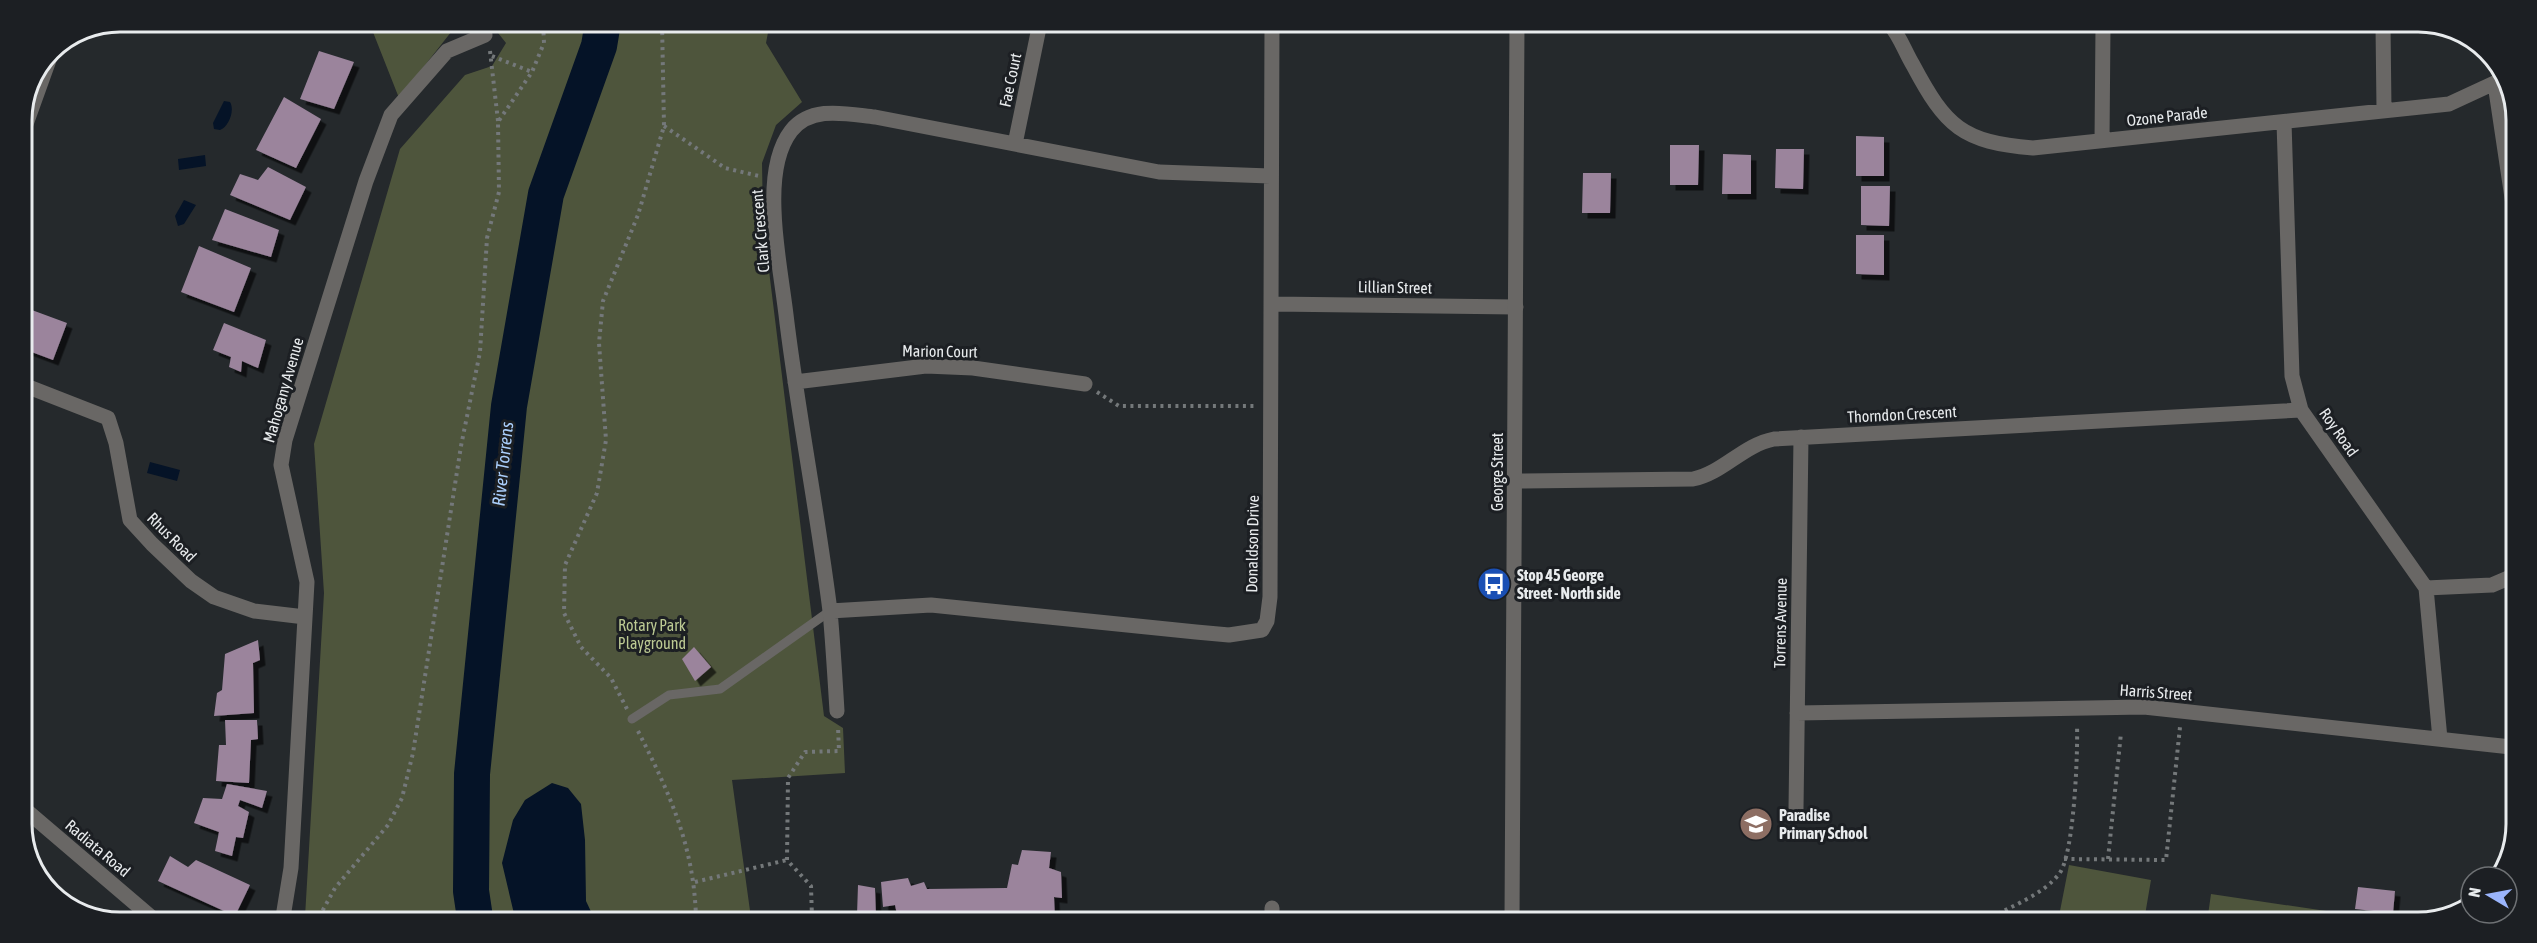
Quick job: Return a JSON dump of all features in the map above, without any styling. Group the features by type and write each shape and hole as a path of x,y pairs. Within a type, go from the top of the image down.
{"street":[{"name":"Fae Court","path":"1015,144 1038,31"},
{"name":"Donaldson Drive","path":"830,611 931,604 1228,635 1262,630 1267,621 1270,597 1273,304 1270,176 1272,31"},
{"name":"George Street","path":"1512,912 1517,31"},
{"name":"Ozone Parade","path":"1893,31 1931,98 1964,133 1980,141 2033,148 2284,122 2384,109 2449,104 2497,83"},
{"path":"2102,141 2103,31"},
{"path":"2383,31 2384,109"},
{"name":"Mahogany Avenue","path":"284,912 291,868 307,582 281,465 285,440 366,181 391,115 447,51 485,35"},
{"path":"33,106 43,76"},
{"path":"2500,89 2505,133"},
{"name":"Clark Crescent","path":"837,711 830,611 795,382 774,210 774,180 781,148 790,131 804,118 822,113 875,117 1159,172 1270,176"},
{"name":"Roy Road","path":"2284,122 2292,376 2301,410 2426,588 2440,739"},
{"name":"Lillian Street","path":"1273,304 1516,307"},
{"name":"Marion Court","path":"795,382 926,366 973,368 1085,384"},
{"name":"Rhus Road","path":"31,388 108,418 116,443 130,520 191,581 214,597 254,611 305,616"},
{"name":"Thorndon Crescent","path":"1515,481 1693,479 1707,476 1757,442 1801,437 2301,410"},
{"name":"Torrens Avenue","path":"1796,809 1801,437"},
{"path":"2426,588 2492,585 2506,579"},
{"name":"Harris Street","path":"1797,713 2144,707 2506,746"},
{"name":"Radiata Road","path":"32,815 145,912"}],"lane":[{"path":"632,719 669,695 720,689 830,611"}],"path":[{"path":"498,122 532,72 544,43 543,31"},
{"path":"662,31 664,126 638,215 603,301 599,343 606,440 597,493 565,565 564,613 581,647 611,678 672,799 695,882 696,912"},
{"path":"322,912 335,888 388,825 402,798 413,753 461,446 480,352 487,238 499,192 498,122 492,57 485,35"},
{"path":"492,57 532,72"},
{"path":"664,126 725,168 774,180"},
{"path":"1085,384 1119,406 1272,407"},
{"path":"2000,912 2051,883 2061,872 2069,848 2077,733 2076,707"},
{"path":"812,912 811,886 787,861 788,778 805,752 839,751 837,711"},
{"path":"2064,859 2166,860 2182,711"},
{"path":"2108,859 2121,733"},
{"path":"695,882 787,861"},
{"path":"2008,912 2009,907"}],"green space":[{"path":"373,31 452,31 399,98"},
{"name":"Rotary Park Playground","path":"497,31 768,31 766,43 802,102 776,125 762,163 763,222 824,716 843,728 845,773 732,780 750,912 305,912 324,593 314,444 400,149 465,75 492,66 506,43"},
{"path":"2069,865 2151,880 2146,912 2060,911"},
{"path":"2211,894 2332,912 2208,912"}],"water":[{"path":"224,101 230,102 232,109 230,118 223,128 214,129 213,123"},
{"path":"205,155 206,166 179,170 178,159"},
{"path":"184,200 196,205 184,224 178,226 175,216"},
{"path":"150,462 180,470 177,481 147,473"},
{"path":"552,783 568,788 581,804 585,840 586,901 591,912 514,912 502,863 513,820 525,800"}],"building":[{"path":"319,51 354,62 334,109 300,99"},
{"path":"284,97 321,119 296,168 256,150"},
{"path":"1856,136 1884,137 1884,176 1856,176"},
{"path":"1670,145 1699,145 1698,185 1670,185"},
{"path":"1776,149 1804,149 1803,189 1775,188"},
{"path":"1723,154 1751,155 1751,194 1722,194"},
{"path":"268,167 306,187 290,220 230,195 240,174 258,180"},
{"path":"1583,173 1611,173 1610,213 1582,213"},
{"path":"1861,186 1890,186 1889,226 1861,225"},
{"path":"225,209 279,230 271,257 212,240"},
{"path":"1856,235 1884,235 1884,275 1856,274"},
{"path":"199,246 251,268 234,312 181,292"},
{"path":"31,310 67,323 53,360 31,352"},
{"path":"224,323 266,340 258,368 242,361 241,372 229,367 231,357 213,350"},
{"path":"258,640 260,660 253,663 254,713 214,716 217,693 222,690 225,654"},
{"path":"694,647 711,667 695,681 682,659"},
{"path":"225,720 257,720 258,739 251,740 249,783 216,781 219,745 226,745"},
{"path":"227,784 267,791 262,808 240,800 238,806 249,812 243,838 236,837 232,856 215,851 219,832 194,823 203,798 222,799"},
{"path":"1022,850 1051,852 1049,868 1061,872 1062,898 1054,897 1055,912 896,912 895,905 883,907 881,882 908,878 911,886 924,882 927,889 1007,888 1012,864 1018,865"},
{"path":"170,856 188,867 196,860 250,885 237,912 226,912 158,881"},
{"path":"858,885 875,888 876,912 857,912"},
{"path":"2358,887 2395,891 2393,912 2355,909"}],"waterway":[{"name":"River Torrens","path":"474,912 471,891 472,774 509,406 546,194 599,46 602,31"}],"place":[{"name":"Stop 45 George Street - North side","path":"1494,584"},
{"name":"Paradise Primary School","path":"1756,824"}]}
